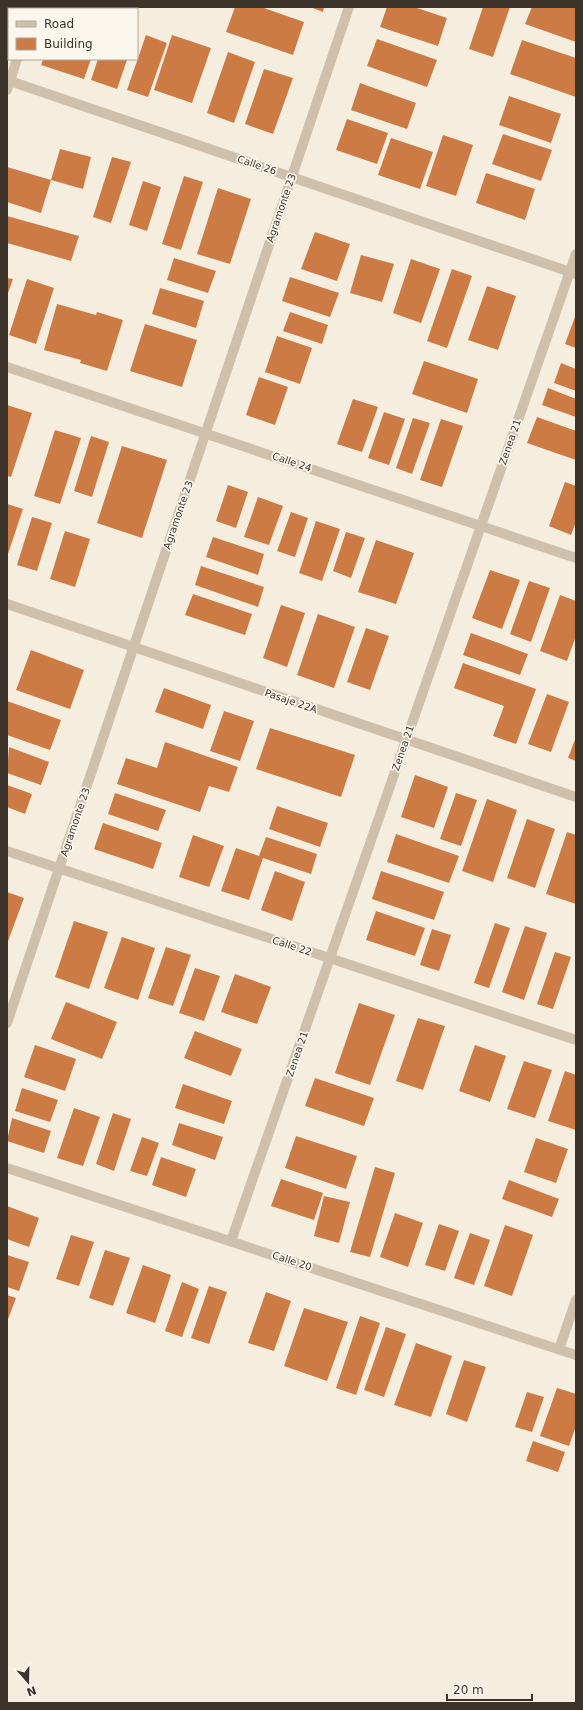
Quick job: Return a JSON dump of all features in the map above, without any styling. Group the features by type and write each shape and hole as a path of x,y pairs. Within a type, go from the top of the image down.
{"street":[{"name":"Agramonte 23","path":"7,1023 349,7"},
{"path":"8,83 17,60"},
{"name":"Calle 26","path":"8,83 292,177 573,273"},
{"name":"Zenea 21","path":"231,1241 481,526 573,273 576,254"},
{"name":"Calle 24","path":"7,367 576,558"},
{"name":"Pasaje 22A","path":"7,604 576,797"},
{"name":"Calle 22","path":"7,851 576,1040"},
{"name":"Calle 20","path":"7,1168 576,1356"},
{"path":"558,1350 576,1300"}],"building":[{"path":"59,7 121,7 120,8"},
{"path":"235,7 261,7 304,22 293,55 226,32"},
{"path":"310,7 324,7 323,12"},
{"path":"387,7 414,7 447,18 438,46 380,27"},
{"path":"483,7 510,7 493,57 469,49"},
{"path":"532,7 576,7 576,42 525,24"},
{"path":"146,35 167,43 148,97 127,90"},
{"path":"172,35 211,48 192,103 154,90"},
{"path":"377,39 437,60 427,87 367,66"},
{"path":"522,40 576,58 576,97 510,74"},
{"path":"228,52 255,62 234,123 207,113"},
{"path":"43,60 91,60 84,79 41,65"},
{"path":"98,60 127,60 117,89 91,80"},
{"path":"264,69 293,78 273,134 245,124"},
{"path":"360,83 416,103 407,129 351,110"},
{"path":"509,96 561,114 551,143 499,125"},
{"path":"347,119 388,133 377,164 336,150"},
{"path":"503,134 552,150 541,181 492,164"},
{"path":"443,135 473,145 456,196 426,186"},
{"path":"391,138 433,152 420,189 378,175"},
{"path":"60,149 91,157 83,189 51,180"},
{"path":"112,157 131,162 111,223 93,217"},
{"path":"7,167 51,180 41,213 7,202"},
{"path":"486,173 535,189 525,220 476,203"},
{"path":"184,176 203,182 181,250 162,244"},
{"path":"143,181 161,187 147,231 129,225"},
{"path":"218,188 251,199 230,264 197,254"},
{"path":"7,216 79,236 71,261 7,243"},
{"path":"315,232 350,244 337,281 301,269"},
{"path":"361,255 394,264 382,302 350,293"},
{"path":"174,258 216,271 208,293 167,280"},
{"path":"411,259 440,269 421,323 393,313"},
{"path":"452,269 472,276 447,348 427,341"},
{"path":"290,277 339,293 330,317 282,301"},
{"path":"7,278 13,279 7,296"},
{"path":"27,279 54,288 36,344 9,335"},
{"path":"487,286 516,296 498,350 468,340"},
{"path":"160,288 204,301 196,328 152,314"},
{"path":"57,304 96,315 97,312 123,320 107,371 80,363 81,360 44,350"},
{"path":"290,312 328,325 322,344 283,331"},
{"path":"576,314 576,348 565,344"},
{"path":"145,324 197,340 182,387 130,371"},
{"path":"277,336 312,348 300,384 265,372"},
{"path":"424,361 478,379 467,413 412,394"},
{"path":"561,363 576,369 576,391 554,383"},
{"path":"259,377 288,387 275,425 246,415"},
{"path":"548,388 576,399 576,417 542,405"},
{"path":"353,399 378,407 362,452 337,444"},
{"path":"7,405 32,413 11,477 7,476"},
{"path":"384,412 405,419 389,465 368,458"},
{"path":"537,417 576,431 576,460 527,443"},
{"path":"413,418 430,423 412,474 396,468"},
{"path":"441,419 463,426 442,487 420,480"},
{"path":"55,430 81,438 60,504 34,496"},
{"path":"91,436 109,442 92,497 74,491"},
{"path":"122,446 167,460 142,538 97,523"},
{"path":"565,482 576,486 576,522 571,535 549,526"},
{"path":"228,485 248,492 236,528 216,521"},
{"path":"258,497 283,506 269,545 244,537"},
{"path":"7,504 23,509 7,557"},
{"path":"291,512 308,518 295,557 277,551"},
{"path":"32,517 52,523 37,571 17,565"},
{"path":"316,521 340,529 322,581 299,573"},
{"path":"65,531 90,539 75,587 50,579"},
{"path":"346,532 365,538 351,578 333,571"},
{"path":"213,537 264,554 258,575 206,557"},
{"path":"376,540 414,553 396,604 358,592"},
{"path":"201,566 264,587 258,607 195,585"},
{"path":"490,570 520,580 502,629 472,618"},
{"path":"529,581 550,588 531,642 510,634"},
{"path":"193,594 252,614 245,635 185,615"},
{"path":"560,595 576,601 576,636 567,661 540,651"},
{"path":"281,605 305,613 287,667 263,658"},
{"path":"318,614 355,627 334,688 297,675"},
{"path":"366,628 389,636 370,690 347,682"},
{"path":"471,633 528,654 520,675 463,655"},
{"path":"31,650 84,670 70,709 16,690"},
{"path":"463,663 536,689 516,744 493,736 504,706 454,688"},
{"path":"164,688 211,705 203,729 155,712"},
{"path":"547,694 569,702 551,752 528,744"},
{"path":"7,701 61,720 50,750 7,735"},
{"path":"224,711 254,721 240,761 210,751"},
{"path":"270,728 355,755 341,797 256,769"},
{"path":"576,737 576,761 568,758"},
{"path":"165,742 238,767 229,792 209,786 200,812 117,784 126,758 157,768"},
{"path":"9,747 49,762 41,785 7,773"},
{"path":"415,775 448,787 434,828 401,817"},
{"path":"7,785 32,794 25,814 7,807"},
{"path":"115,793 166,810 158,831 108,814"},
{"path":"456,793 477,800 461,846 440,839"},
{"path":"487,799 517,810 493,882 462,871"},
{"path":"277,806 328,823 320,847 269,829"},
{"path":"527,819 555,829 535,888 507,878"},
{"path":"103,823 162,843 153,869 94,849"},
{"path":"567,832 576,835 576,904 546,894"},
{"path":"396,834 459,856 449,883 387,862"},
{"path":"193,835 224,846 209,887 179,877"},
{"path":"266,837 317,854 311,874 263,858 249,900 221,891 236,848 259,856"},
{"path":"275,871 305,882 292,921 261,910"},
{"path":"381,871 444,892 434,920 372,899"},
{"path":"7,892 24,898 7,944"},
{"path":"376,911 425,928 415,956 366,940"},
{"path":"74,921 108,932 89,989 55,977"},
{"path":"495,923 510,928 489,988 474,983"},
{"path":"525,926 547,933 524,1000 502,992"},
{"path":"432,929 451,935 439,971 420,965"},
{"path":"122,937 155,948 138,1000 104,988"},
{"path":"166,947 191,955 173,1006 148,998"},
{"path":"555,952 571,957 553,1009 537,1004"},
{"path":"195,968 220,976 204,1021 179,1013"},
{"path":"235,974 271,987 257,1024 221,1012"},
{"path":"66,1002 117,1022 102,1059 51,1039"},
{"path":"359,1003 395,1015 370,1085 335,1073"},
{"path":"418,1018 445,1026 423,1090 396,1081"},
{"path":"195,1031 242,1049 231,1076 184,1058"},
{"path":"35,1045 76,1059 65,1091 24,1077"},
{"path":"475,1045 506,1056 490,1102 459,1091"},
{"path":"524,1061 552,1070 535,1118 507,1109"},
{"path":"565,1071 576,1075 576,1130 548,1121"},
{"path":"315,1078 374,1098 364,1126 305,1106"},
{"path":"183,1084 232,1101 224,1124 175,1108"},
{"path":"22,1088 58,1100 50,1122 15,1111"},
{"path":"74,1108 100,1117 83,1166 57,1158"},
{"path":"113,1113 131,1119 114,1171 96,1164"},
{"path":"12,1118 51,1131 44,1153 7,1141"},
{"path":"179,1123 223,1137 215,1160 172,1145"},
{"path":"296,1136 357,1156 346,1189 285,1168"},
{"path":"142,1137 159,1143 147,1176 130,1171"},
{"path":"536,1138 568,1149 556,1183 524,1172"},
{"path":"161,1157 196,1169 186,1197 152,1185"},
{"path":"375,1167 395,1173 370,1257 350,1252"},
{"path":"281,1179 323,1193 314,1220 271,1206"},
{"path":"509,1180 559,1199 552,1217 502,1199"},
{"path":"324,1196 350,1202 339,1243 314,1236"},
{"path":"7,1206 39,1218 29,1247 7,1239"},
{"path":"395,1213 423,1223 408,1267 380,1257"},
{"path":"439,1224 459,1231 445,1271 425,1265"},
{"path":"505,1225 533,1235 512,1296 484,1286"},
{"path":"470,1233 490,1240 474,1285 454,1278"},
{"path":"71,1235 94,1242 79,1286 56,1279"},
{"path":"105,1250 130,1258 113,1306 89,1298"},
{"path":"7,1255 29,1262 19,1291 7,1287"},
{"path":"143,1265 171,1275 155,1323 126,1313"},
{"path":"182,1282 199,1289 182,1337 165,1331"},
{"path":"209,1286 227,1292 209,1344 191,1338"},
{"path":"266,1292 291,1301 274,1351 248,1343"},
{"path":"7,1295 16,1298 7,1322"},
{"path":"304,1308 348,1322 327,1381 284,1366"},
{"path":"360,1316 380,1323 356,1395 336,1388"},
{"path":"386,1327 406,1334 384,1397 364,1390"},
{"path":"416,1343 452,1356 431,1417 394,1405"},
{"path":"464,1360 486,1367 467,1422 446,1414"},
{"path":"557,1388 576,1394 576,1426 569,1446 540,1436"},
{"path":"527,1392 544,1397 532,1432 515,1427"},
{"path":"533,1441 565,1452 558,1472 526,1461"}]}
